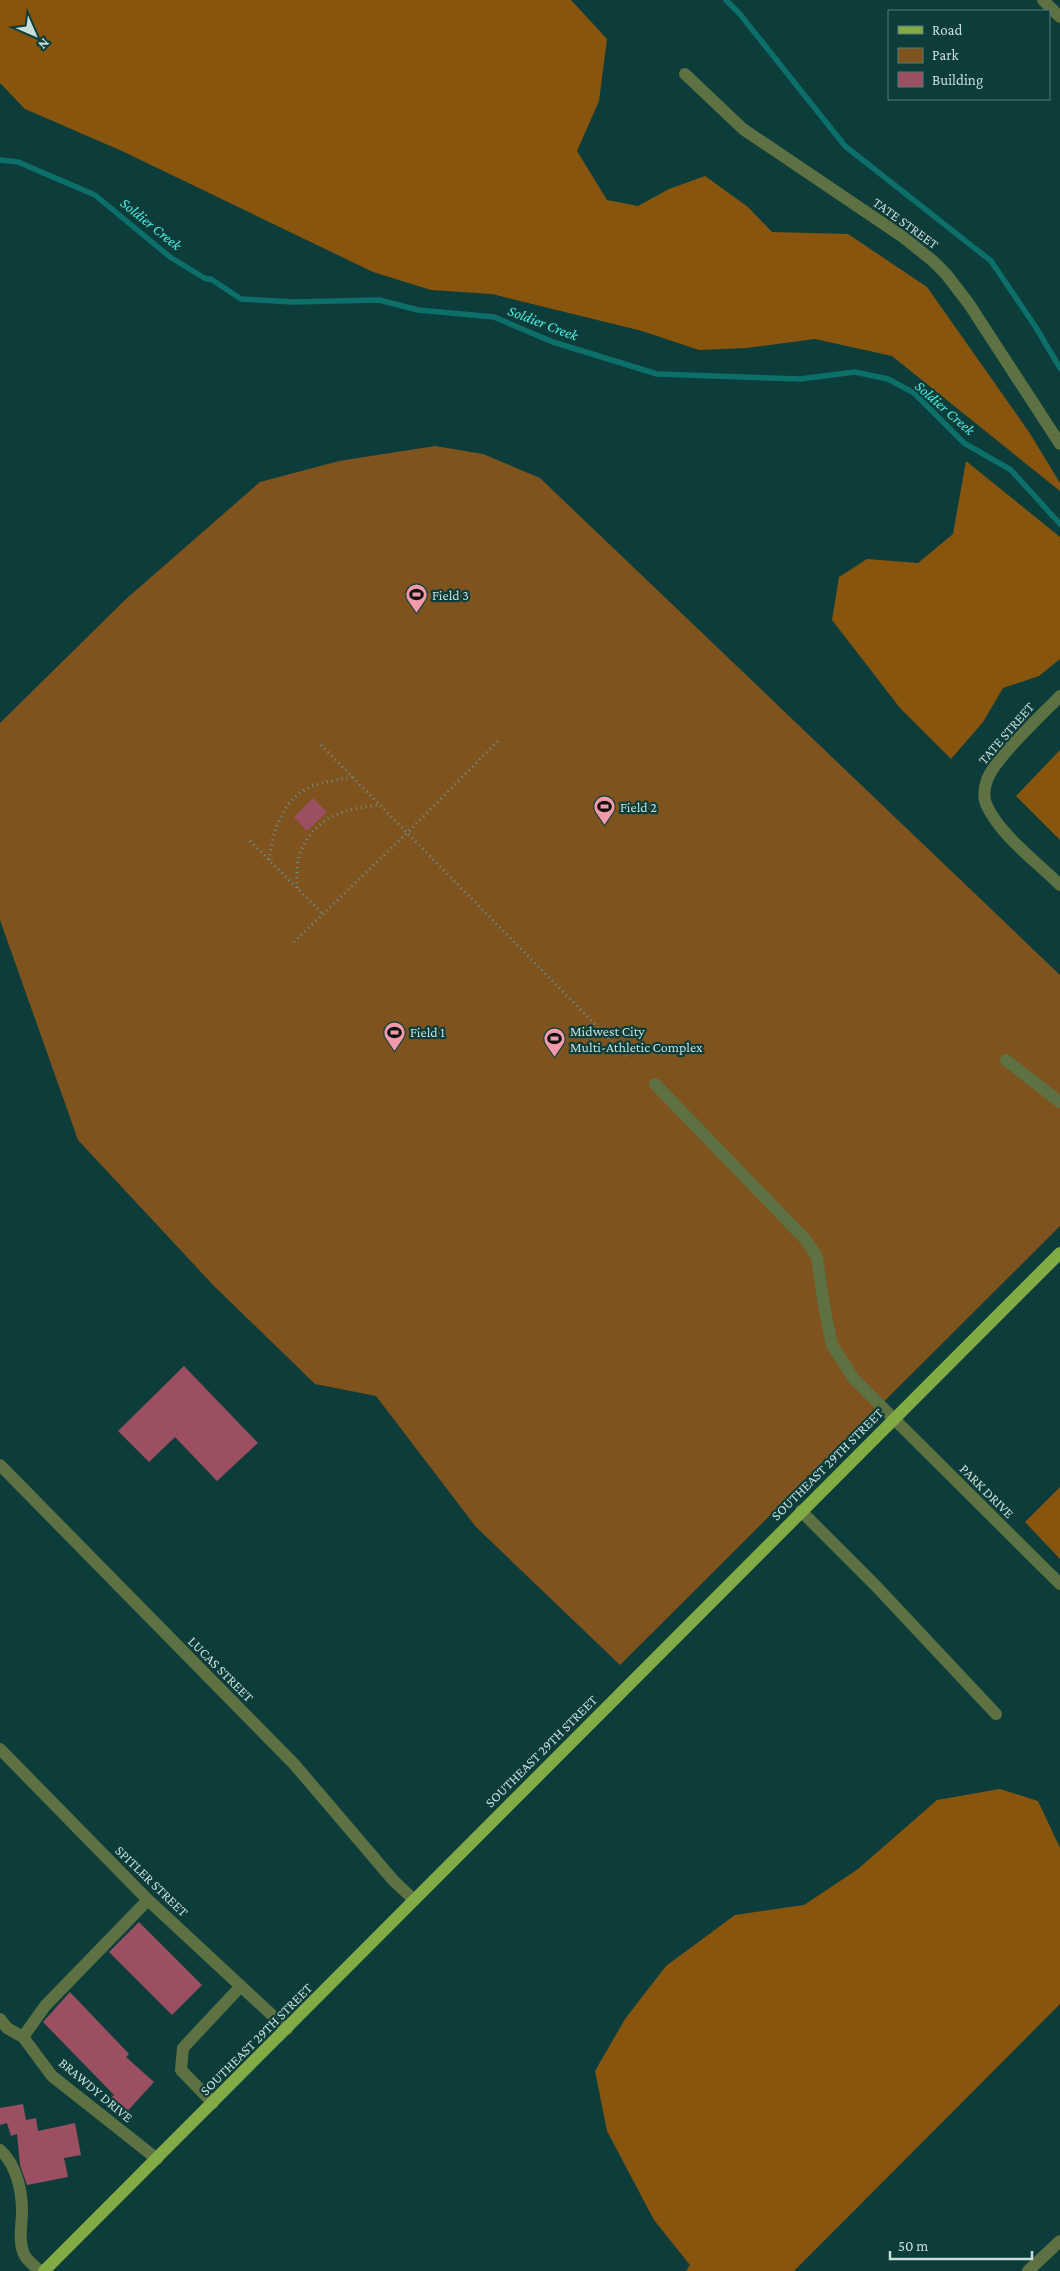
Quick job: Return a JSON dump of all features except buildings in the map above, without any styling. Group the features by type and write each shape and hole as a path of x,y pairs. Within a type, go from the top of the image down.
{"main road":[{"name":"SOUTHEAST 29TH STREET","path":"44,2271 1060,1253"}],"street":[{"path":"1043,0 1060,17"},
{"name":"TATE STREET","path":"685,74 743,129 896,232 933,261 946,274 969,304 1060,444"},
{"name":"TATE STREET","path":"1060,696 1001,759 987,778 984,796 986,805 1001,828 1060,885"},
{"path":"1006,1060 1060,1102"},
{"name":"PARK DRIVE","path":"655,1084 806,1240 817,1257 832,1345 854,1379 1060,1584"},
{"name":"LUCAS STREET","path":"0,1465 294,1764 393,1880 414,1900"},
{"path":"801,1511 875,1585 996,1714"},
{"name":"SPITLER STREET","path":"0,1749 148,1900 287,2029"},
{"path":"23,2037 45,2006 148,1900"},
{"path":"213,2103 181,2070 180,2058 183,2048 241,1986"},
{"name":"BRAWDY DRIVE","path":"2,2028 23,2037 52,2076 157,2159"},
{"path":"0,2150 5,2154 18,2176 24,2254 40,2271"},
{"path":"1028,2271 1060,2240"}],"path":[{"path":"294,942 408,833 499,740"},
{"path":"320,745 626,1056"},
{"path":"269,860 277,823 297,796 309,788 352,777"},
{"path":"297,888 300,854 309,836 321,824 332,815 350,808 380,805"},
{"path":"250,841 323,914"}],"green space":[{"name":"Midwest City Multi-Athletic Complex","path":"435,446 483,454 540,478 1060,975 1060,1226 620,1665 476,1527 376,1396 315,1384 214,1286 78,1140 0,920 0,723 126,599 260,482 339,461"}],"shaded area":[{"path":"0,0 571,0 607,39 599,101 577,151 607,200 638,206 669,189 705,176 748,207 772,232 848,234 927,287 1029,432 1060,483 1060,491 892,356 815,339 746,348 699,350 642,331 492,294 431,290 373,272 122,151 25,109 0,83"},
{"path":"966,461 1060,537 1060,659 1039,676 1003,688 983,722 951,759 900,708 832,620 839,577 867,559 918,563 953,534"},
{"path":"1060,750 1060,840 1016,796"},
{"path":"1060,1487 1060,1559 1025,1522"},
{"path":"1000,1789 1038,1801 1060,1848 1060,2004 794,2271 686,2271 690,2265 654,2220 607,2131 595,2071 625,2019 666,1966 735,1915 804,1905 858,1869 937,1800"}],"waterway":[{"path":"726,0 739,13 845,146 991,261 1035,326 1060,368"},
{"name":"Soldier Creek","path":"0,160 18,162 95,195 170,257 206,279 211,279 241,299 293,302 379,300 418,310 494,317 553,342 657,374 800,379 855,372 888,379 914,393 964,443 1011,470 1060,524"}],"place":[{"name":"Field 3","path":"416,614"},
{"name":"Field 2","path":"604,826"},
{"name":"Field 1","path":"394,1051"},
{"name":"Midwest City Multi-Athletic Complex","path":"554,1058"}]}
